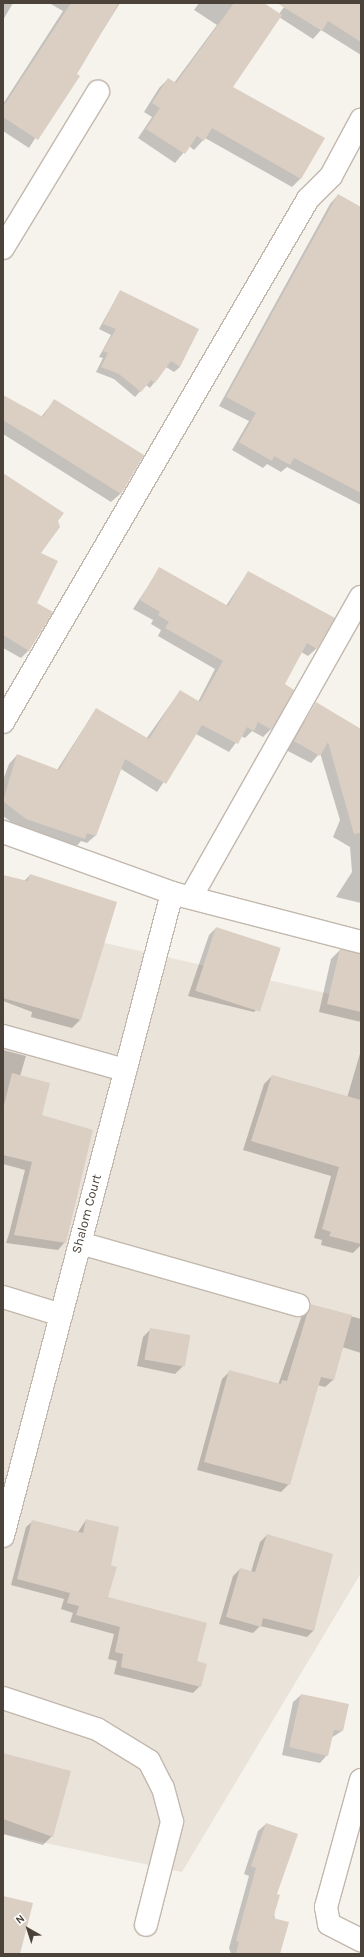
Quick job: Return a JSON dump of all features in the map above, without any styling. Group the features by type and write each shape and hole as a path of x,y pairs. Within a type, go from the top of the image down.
{"street":[{"path":"3,248 98,92"},
{"path":"3,722 308,199 331,176 361,120"},
{"name":"Shalom Court","path":"3,1536 126,1070 181,895 361,597"},
{"path":"3,832 181,895 361,942"},
{"path":"3,1036 126,1070"},
{"path":"80,1243 298,1306"},
{"path":"3,1297 61,1315"},
{"path":"3,1698 97,1729 149,1761 163,1788 172,1822 146,1925"},
{"path":"361,1780 326,1908 329,1924 361,1940"}],"shaded area":[{"path":"3,920 361,1001 361,1573 182,1872 3,1834"}],"building":[{"path":"71,3 119,3 77,74 80,76 38,140 3,117 3,107"},
{"path":"234,3 264,3 282,15 233,87 325,138 301,179 212,128 204,141 197,136 185,154 146,129 160,108 152,103 168,78 176,83"},
{"path":"277,3 361,3 361,42 328,21 322,31"},
{"path":"338,194 361,207 361,493 294,458 290,465 274,456 272,461 239,442 256,413 226,397"},
{"path":"120,290 199,329 180,367 171,361 155,383 151,380 141,392 119,374 101,367 108,353 103,351 116,329 103,324"},
{"path":"3,395 43,417 54,399 144,455 121,494 3,420"},
{"path":"3,473 64,513 58,521 60,527 41,553 58,561 37,603 53,612 29,651 3,635"},
{"path":"159,567 228,606 248,571 335,618 317,649 307,643 285,684 294,690 272,730 258,722 254,731 247,727 238,744 202,725 166,784 125,759 96,836 87,833 85,839 26,819 3,801 17,754 59,770 96,708 149,739 180,690 200,702 223,661 165,628 169,622 158,615 160,612 140,600"},
{"path":"316,702 361,729 361,833 354,834 328,742 320,756 294,741"},
{"path":"30,874 117,902 81,1020 3,998 3,875 28,881"},
{"path":"216,927 281,948 260,1012 195,991"},
{"path":"340,949 361,954 361,1012 327,1004"},
{"path":"12,1073 50,1083 42,1115 93,1130 66,1243 14,1235 32,1162 3,1155 3,1109"},
{"path":"272,1075 361,1100 361,1244 329,1236 331,1232 322,1229 339,1167 251,1141"},
{"path":"310,1304 352,1315 334,1380 321,1377 290,1485 204,1462 229,1370 281,1384 282,1380 287,1381"},
{"path":"150,1328 190,1335 185,1367 144,1360"},
{"path":"86,1519 119,1527 111,1565 117,1567 108,1597 207,1623 197,1661 207,1664 201,1687 121,1667 123,1654 115,1652 120,1627 76,1615 79,1606 67,1603 70,1593 17,1579 32,1520 83,1533"},
{"path":"267,1534 333,1554 314,1631 263,1618 261,1627 226,1617 240,1568 255,1572"},
{"path":"301,1694 349,1704 343,1731 334,1730 328,1756 289,1747"},
{"path":"3,1753 71,1771 53,1837 3,1819"},
{"path":"266,1823 298,1834 277,1894 280,1895 273,1918 289,1922 280,1954 236,1954 239,1942 236,1941 256,1868 251,1866"},
{"path":"3,1896 33,1903 20,1954 3,1954"}]}
